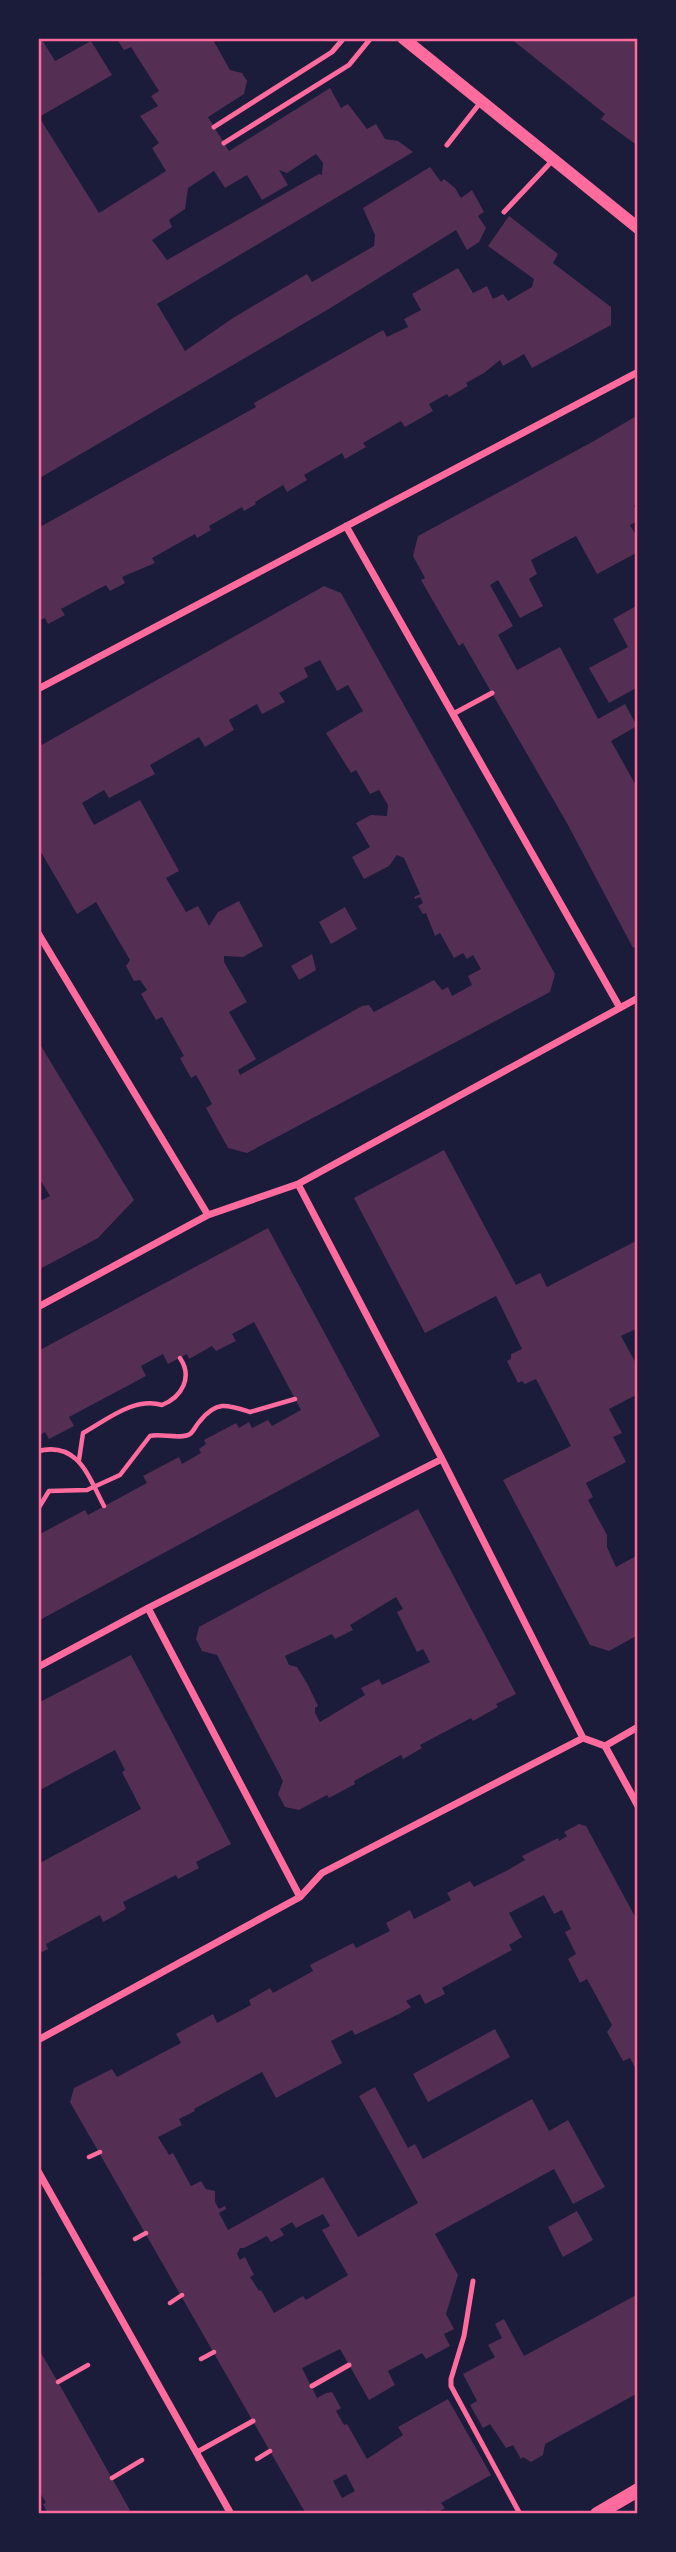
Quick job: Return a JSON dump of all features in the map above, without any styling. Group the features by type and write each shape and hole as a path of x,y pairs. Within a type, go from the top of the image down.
{"main road":[{"path":"602,2512 638,2490"}],"street":[{"path":"403,38 638,228"},
{"path":"38,689 638,372"},
{"path":"346,526 620,1008"},
{"path":"38,933 208,1215"},
{"path":"38,1307 208,1215 298,1184 638,998"},
{"path":"298,1184 442,1459 583,1738 605,1746 638,1806"},
{"path":"38,1667 148,1608 442,1459"},
{"path":"148,1608 300,1896"},
{"path":"605,1746 638,1727"},
{"path":"38,2040 300,1896 322,1873 583,1738"},
{"path":"38,2171 231,2514"}],"lane":[{"path":"214,127 332,52 344,38"},
{"path":"224,143 349,65 371,38"},
{"path":"447,145 482,101"},
{"path":"504,212 554,159"},
{"path":"453,714 492,693"},
{"path":"473,2281 464,2336 451,2379 452,2386 520,2514"},
{"path":"312,2386 349,2365"},
{"path":"197,2452 253,2421"}],"path":[{"path":"79,1460 83,1433 137,1403 148,1401 162,1405 179,1395 187,1376 180,1357"},
{"path":"38,1509 49,1491 87,1490 120,1475 150,1436 190,1434 203,1418 221,1405 250,1412 295,1399"},
{"path":"38,1451 63,1451 79,1460 104,1506"},
{"path":"89,2157 100,2152"},
{"path":"135,2239 146,2233"},
{"path":"170,2303 182,2295"},
{"path":"201,2358 214,2352"},
{"path":"58,2382 88,2365"},
{"path":"257,2459 270,2451"},
{"path":"112,2477 142,2460"}],"building":[{"path":"38,38 41,38 55,61 91,41 112,75 39,117 99,213 166,171 152,148 159,143 140,116 158,106 151,96 159,91 131,47 124,50 116,38 212,38 230,70 242,73 247,81 244,94 208,117 229,151 330,88 341,108 348,104 367,129 376,124 385,139 398,141 413,152 157,304 185,351 233,318 307,274 312,282 374,246 375,235 363,208 430,167 441,182 444,179 455,188 461,198 472,190 484,212 478,216 486,228 479,242 467,250 456,230 332,307 38,479","holes":["316,154 323,163 322,175 319,174 167,260 152,240 172,227 169,220 185,209 188,188 214,171 225,188 247,175 262,200 288,185 279,170 287,173"]},
{"path":"510,38 638,38 638,146 601,119 605,114"},
{"path":"509,216 558,254 553,263 611,307 611,325 532,368 524,354 503,366 500,360 466,383 468,386 429,404 433,411 405,427 401,421 363,443 366,447 345,459 342,453 304,475 307,480 287,492 283,485 244,511 242,507 209,526 211,530 197,538 195,534 152,558 155,563 122,577 125,583 110,591 106,585 61,609 65,615 48,624 45,618 38,621 38,528 256,407 254,403 383,330 387,337 408,327 404,319 421,310 412,294 458,268 473,293 487,286 493,299 503,294 508,301 532,287 534,279 488,246"},
{"path":"638,415 638,500 634,506 638,521 630,525 638,539 638,552 597,574 576,536 531,560 537,574 529,579 543,606 520,618 498,580 490,585 513,626 498,635 517,670 560,647 598,719 625,704 637,726 611,741 638,789 638,946 633,948 568,825 463,643 459,646 421,580 425,578 413,556 418,536"},
{"path":"324,586 341,593 555,974 550,992 247,1153 228,1148 206,1108 212,1104 204,1089 196,1075 191,1078 180,1058 184,1056 162,1017 156,1020 141,994 147,990 140,980 134,981 126,966 130,960 96,902 77,914 38,847 38,747","holes":["320,660 337,691 348,685 363,711 326,733 351,773 356,770 370,794 379,790 388,805 387,816 371,815 356,823 370,847 352,857 364,879 389,866 397,855 404,858 420,894 414,897 420,897 423,903 418,906 423,914 426,913 435,936 440,933 454,958 463,953 467,959 473,955 481,969 468,976 472,985 452,996 448,987 442,990 434,980 374,1012 369,1005 362,1006 240,1075 238,1070 256,1059 229,1012 247,1002 224,962 224,956 243,957 263,946 239,901 218,912 209,926 198,906 186,912 166,878 179,871 140,800 94,825 82,803 104,790 109,798 155,774 150,765 199,737 205,747 234,730 229,720 257,704 262,714 285,702 279,693 308,677 304,668"]},
{"path":"638,605 638,687 609,703 589,668 628,647 613,619"},
{"path":"345,907 357,929 331,944 319,922"},
{"path":"312,954 316,970 299,980 291,966"},
{"path":"38,1041 134,1200 98,1238 38,1270 38,1202 50,1196 38,1176"},
{"path":"444,1150 516,1285 540,1273 547,1287 638,1240 638,1328 621,1336 638,1367 638,1394 609,1409 622,1433 613,1437 626,1462 586,1483 593,1497 588,1500 607,1535 607,1547 616,1567 638,1555 638,1635 609,1651 590,1645 503,1480 571,1446 536,1379 525,1384 522,1381 518,1383 507,1361 511,1359 511,1354 522,1349 496,1296 425,1333 354,1198"},
{"path":"268,1228 380,1436 38,1621 38,1535 85,1510 88,1515 147,1483 143,1476 179,1457 182,1464 201,1453 199,1449 206,1444 204,1440 236,1423 239,1428 249,1422 252,1428 268,1420 272,1426 301,1410 254,1322 232,1334 236,1341 216,1351 212,1346 189,1359 187,1354 168,1364 163,1354 141,1366 146,1376 69,1417 74,1426 49,1439 45,1432 38,1436 38,1351"},
{"path":"418,1509 516,1694 496,1704 498,1707 473,1721 471,1718 420,1745 422,1748 403,1759 401,1755 354,1781 355,1784 299,1810 285,1807 278,1794 283,1781 217,1655 202,1651 196,1639 199,1627","holes":["396,1597 403,1609 397,1612 417,1652 423,1649 430,1662 382,1685 379,1679 361,1688 365,1695 320,1722 315,1713 318,1706 308,1685 297,1667 289,1665 285,1656 332,1634 335,1639 353,1630 350,1625"]},
{"path":"131,1655 231,1844 196,1862 199,1868 178,1879 176,1875 123,1902 126,1909 103,1922 100,1915 46,1944 48,1949 38,1954 38,1864 141,1809 122,1772 125,1770 115,1750 38,1791 38,1703"},
{"path":"579,1824 586,1826 638,1922 638,2073 630,2058 623,2061 607,2032 612,2025 587,1979 580,1983 568,1959 576,1954 565,1932 571,1929 562,1910 554,1914 544,1895 509,1913 522,1937 509,1945 512,1950 442,1988 445,1994 425,2004 420,1994 406,2001 411,2007 399,2014 355,2035 352,2030 331,2041 342,2063 276,2098 262,2072 194,2109 195,2111 179,2119 182,2125 158,2137 169,2155 173,2153 191,2186 201,2181 206,2189 215,2191 215,2202 219,2209 225,2206 226,2209 219,2213 228,2230 323,2177 358,2237 418,2203 359,2096 375,2087 408,2148 415,2144 423,2159 532,2099 549,2131 568,2120 605,2187 573,2204 554,2169 435,2234 458,2275 446,2314 454,2329 444,2334 450,2346 426,2359 422,2353 388,2371 395,2385 369,2400 340,2349 302,2368 317,2398 332,2392 341,2408 336,2411 344,2425 347,2424 367,2459 403,2435 398,2427 448,2399 491,2475 441,2503 445,2508 435,2514 430,2514 428,2510 422,2514 306,2514 70,2102 74,2088 112,2069 117,2077 181,2043 176,2034 213,2014 217,2023 251,2005 249,2000 270,1988 273,1993 313,1971 310,1965 353,1943 356,1948 390,1931 386,1923 410,1910 414,1919 451,1900 447,1893 470,1881 474,1887 508,1870 525,1860 522,1856 567,1836 564,1832","holes":["323,2214 330,2226 322,2230 348,2275 306,2300 303,2296 274,2313 250,2277 254,2275 245,2257 240,2260 237,2254 240,2248 267,2236 271,2242 284,2235 280,2229 292,2222 296,2228","346,2474 355,2491 342,2498 333,2481"]},
{"path":"495,2029 510,2057 428,2102 413,2074"},
{"path":"577,2211 593,2240 563,2257 548,2227"},
{"path":"638,2294 638,2393 545,2444 543,2455 531,2462 523,2457 521,2459 513,2445 506,2448 490,2424 483,2428 470,2405 477,2401 463,2374 495,2357 488,2345 502,2338 495,2324 504,2319 524,2356"},
{"path":"38,2348 132,2514 48,2514 43,2504 46,2503 38,2489"}]}
